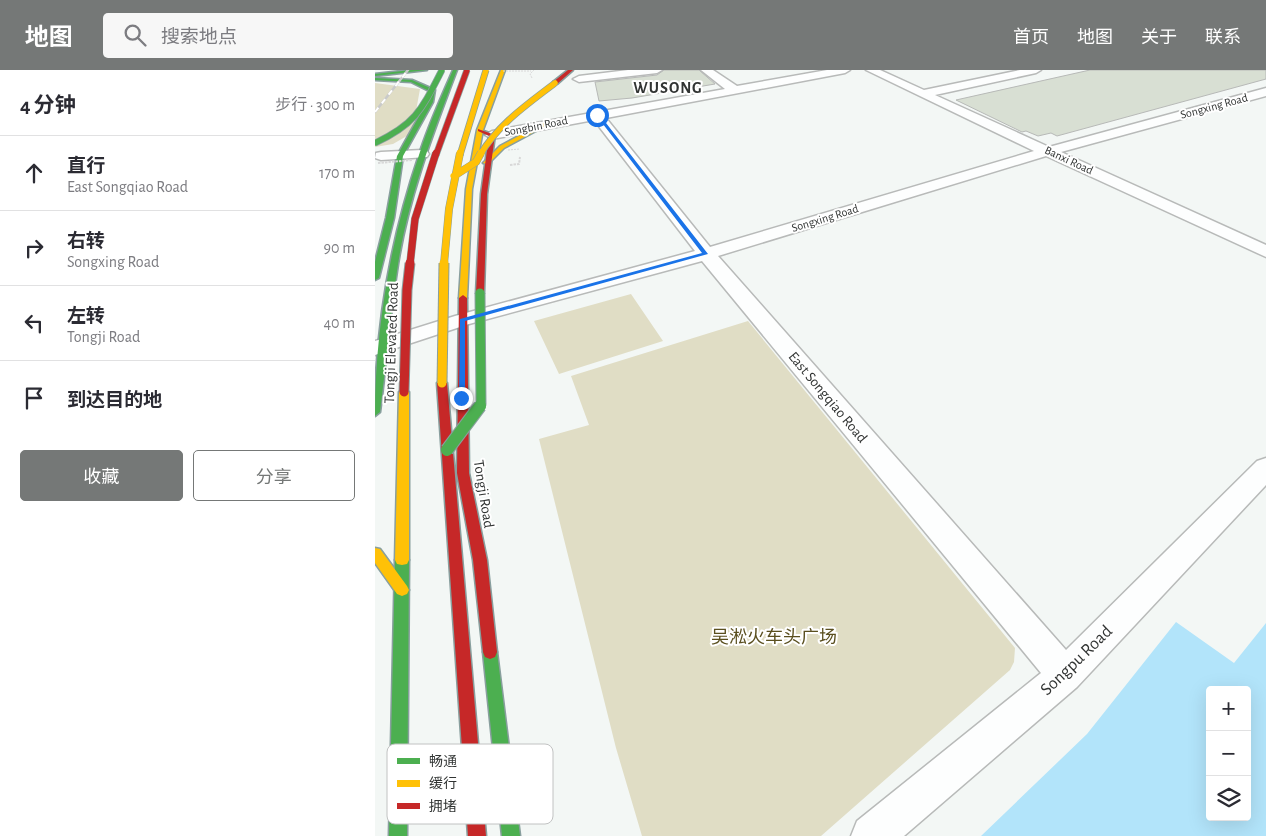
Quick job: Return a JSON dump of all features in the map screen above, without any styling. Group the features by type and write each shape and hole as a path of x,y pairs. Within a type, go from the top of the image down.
{"main road":[{"path":"375,73 387,70"},
{"path":"375,73 425,70"},
{"path":"378,150 414,121 422,111 442,70"},
{"path":"375,412 380,347 393,270 408,204 422,154 455,70"},
{"name":"Tongji Elevated Road","path":"399,744 403,411 407,290 415,219 427,179 467,70"},
{"path":"470,744 442,383 442,288 449,208 454,176 486,70"},
{"name":"Tongji Road","path":"501,744 480,560 463,473 462,320 469,189 500,75 503,70"},
{"name":"Tongji Road","path":"486,132 511,75 509,70"},
{"path":"454,176 476,162 487,143 505,122 575,74"},
{"path":"375,80 411,81 423,84 432,90 430,102 399,161 390,218 375,278"},
{"path":"486,163 502,147 545,124"},
{"path":"447,450 481,404 481,234 486,163 486,132"},
{"path":"399,161 428,139"},
{"path":"375,553 402,590"}],"street":[{"path":"575,74 657,70"},
{"path":"706,70 734,90"},
{"name":"Songbin Road","path":"486,132 545,124 845,70"},
{"name":"Banxi Road","path":"871,70 1266,252"},
{"path":"923,94 1036,70"},
{"name":"Songxing Road","path":"380,347 462,320 706,254 1048,151 1266,92"},
{"name":"East Songqiao Road","path":"597,115 706,254 1065,675"},
{"path":"378,150 399,161 422,154"},
{"name":"Songpu Road","path":"872,836 1065,675 1266,468"}],"path":[{"path":"532,78 530,74 534,70"}],"green space":[{"path":"375,83 420,89 412,133 393,144 375,147"},
{"path":"631,294 663,341 559,374 534,321"},
{"name":"吴淞火车头广场","path":"748,321 1015,648 1014,662 1010,670 821,836 642,836 616,748 539,439 589,425 571,376"}],"water":[{"path":"1176,622 1234,663 1266,623 1266,836 981,836 1087,734"}],"building":[{"path":"664,70 699,70 715,84 632,98 599,101 595,82 657,75"},
{"path":"1090,70 1266,70 1266,79 1057,136 1051,133 1038,136 1026,131 1022,132 956,100"}],"railway":[{"path":"375,112 408,70"}],"traffic: fast":[{"path":"375,75 425,70"},
{"path":"375,143 390,136 410,122 423,106 442,70"},
{"path":"375,412 393,270 408,204 422,154 455,70"},
{"path":"375,79 412,81 432,90 430,102 400,156 390,218 375,278"},
{"path":"447,450 481,404 480,293"},
{"path":"399,744 402,560"},
{"path":"490,652 500,744"},
{"path":"398,824 398,836"},
{"path":"510,824 511,836"}],"traffic: slow":[{"path":"442,383 442,306 446,230 452,189 461,149 486,70"},
{"path":"463,298 469,189 480,130 503,70"},
{"path":"454,176 476,162 487,143 506,122 555,83"},
{"path":"486,163 502,147 545,124"},
{"path":"402,560 404,392"},
{"path":"375,553 402,590"}],"traffic: jam":[{"path":"404,392 407,290 415,219 427,179 467,70"},
{"path":"555,83 571,70"},
{"path":"480,130 492,135 484,194 480,293"},
{"path":"463,298 463,473 480,560 490,652"},
{"path":"442,383 470,744"},
{"path":"476,824 477,836"}],"district":[{"name":"WUSONG","path":"668,87"}],"route":[{"path":"461,398 462,320 706,254 597,115"}]}
